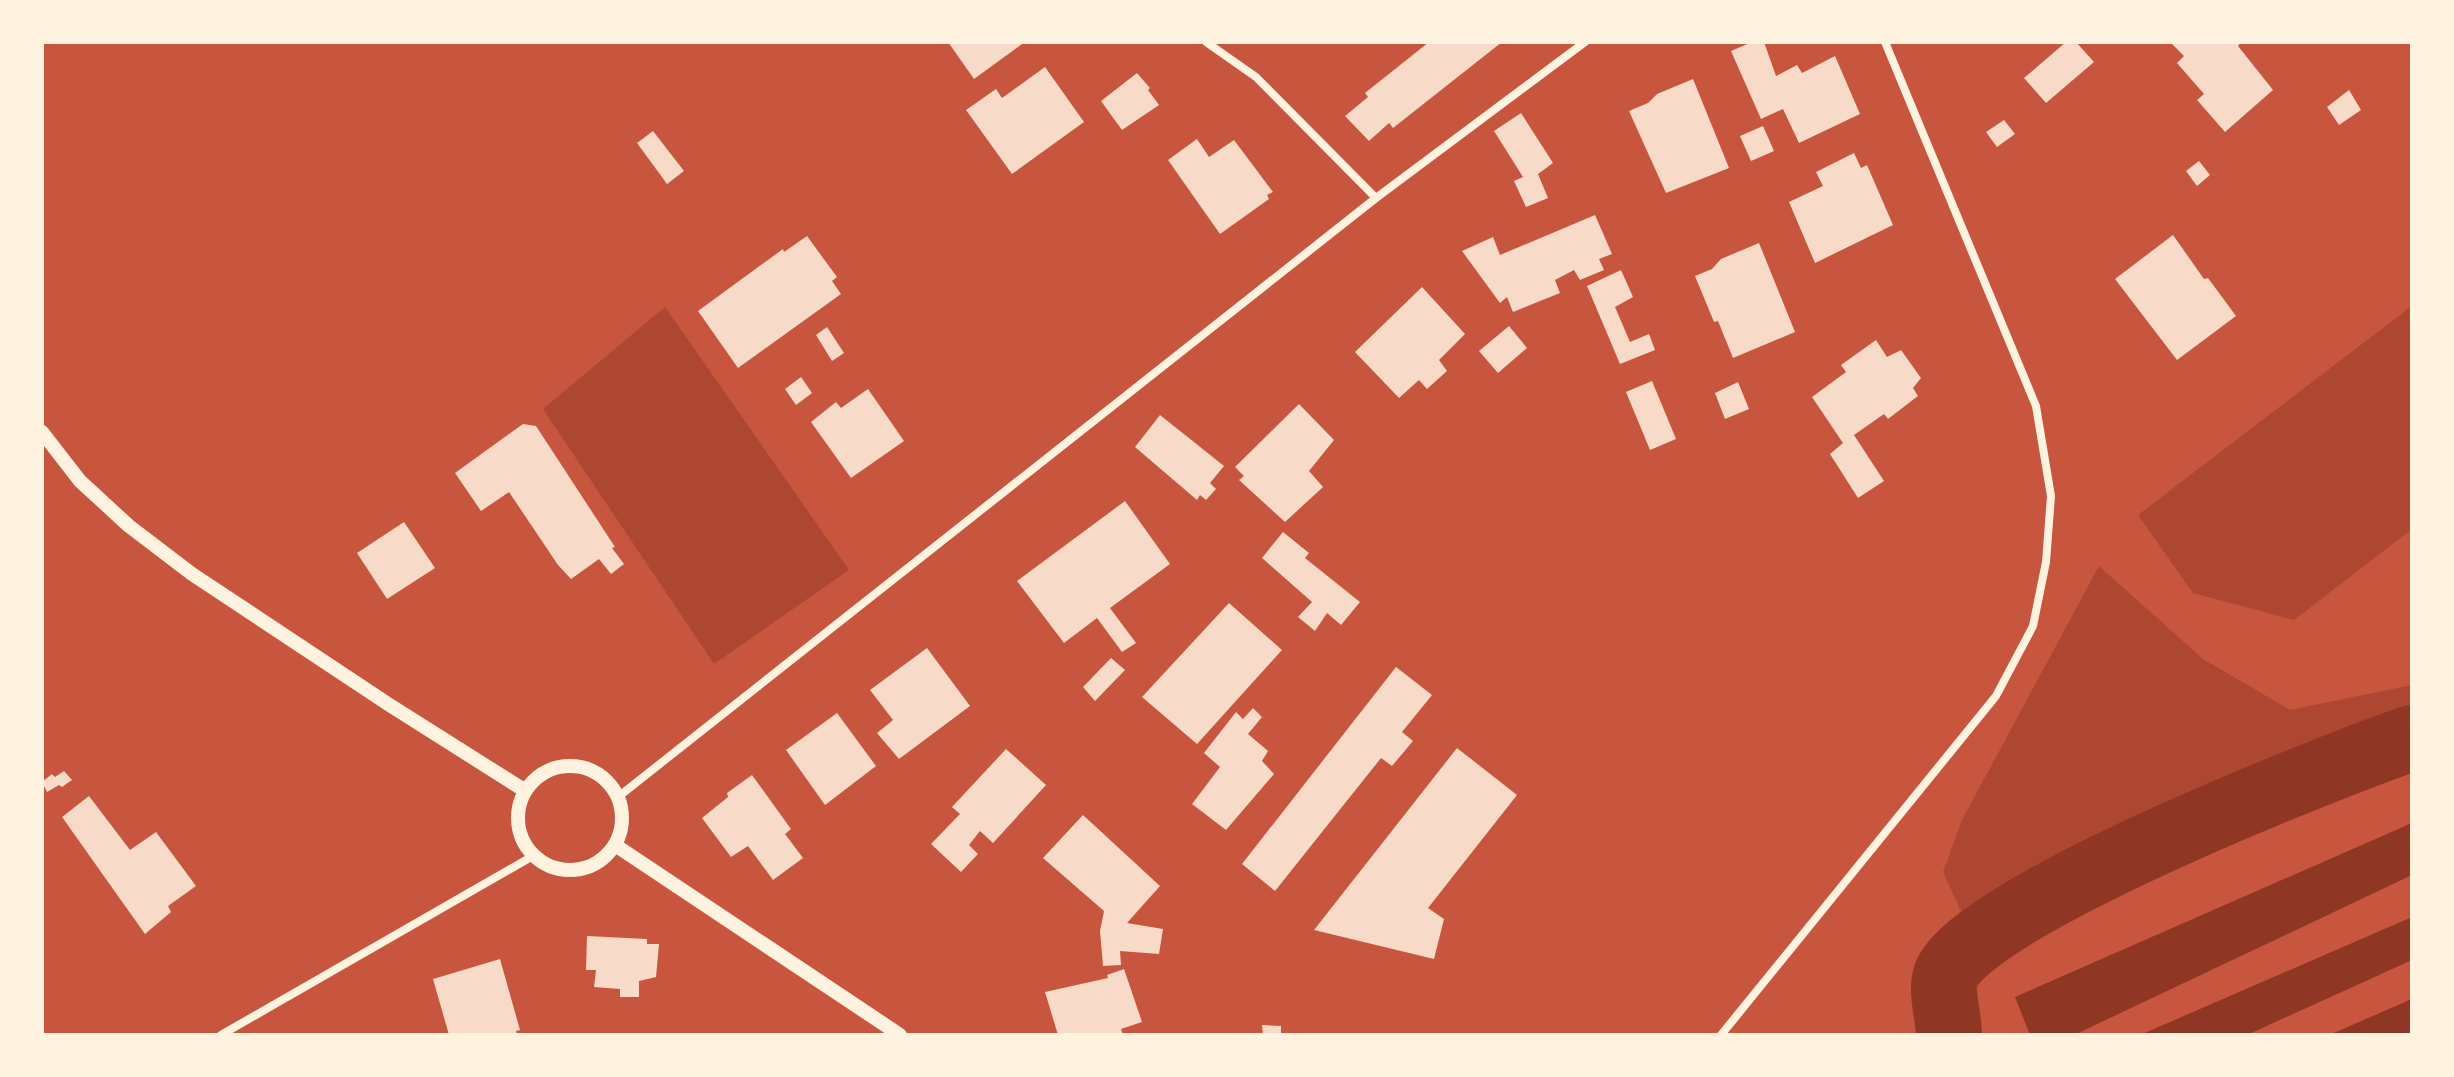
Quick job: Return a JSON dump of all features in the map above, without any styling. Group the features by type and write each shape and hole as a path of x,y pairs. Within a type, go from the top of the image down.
{"street":[{"path":"1206,42 1256,77 1376,198"},
{"path":"618,797 1376,198 1585,42"},
{"path":"1721,1035 1996,696 2033,626 2046,562 2051,496 2036,406 1885,42"},
{"path":"42,432 80,481 129,526 192,574 524,790"},
{"path":"575,765 600,774 618,797 622,814 615,845 604,858 585,868 561,870 548,866 524,845 518,828 518,808 524,790 533,780 554,767 575,765"},
{"path":"615,845 900,1035"},
{"path":"221,1035 533,856"}],"shaded area":[{"path":"2412,306 2412,529 2294,620 2193,593 2138,515"},
{"path":"665,307 849,570 714,664 543,409"},
{"path":"2099,566 2203,659 2290,710 2412,685 2412,738 2313,775 2202,823 2055,892 2001,924 1965,920 1943,872 1962,820"},
{"path":"2412,823 2412,875 2074,1035 2030,1035 2015,997"},
{"path":"2412,917 2412,960 2247,1035 2140,1035"},
{"path":"2412,999 2412,1035 2329,1035"}],"building":[{"path":"948,42 1025,42 974,79"},
{"path":"1429,42 1502,42 1393,128 1389,123 1369,141 1345,116 1368,97 1365,93"},
{"path":"1752,42 1764,42 1776,76 1797,65 1802,73 1835,56 1860,114 1799,143 1783,109 1761,119 1731,51"},
{"path":"2066,42 2076,42 2094,62 2046,103 2024,78"},
{"path":"2170,42 2241,42 2238,46 2273,90 2225,132 2197,100 2204,94 2177,63 2184,56"},
{"path":"1045,67 1084,122 1012,174 966,110 996,89 1002,98"},
{"path":"1137,73 1159,105 1122,130 1101,101"},
{"path":"1693,79 1729,168 1666,193 1629,111 1648,103 1657,94"},
{"path":"2349,90 2361,110 2339,125 2327,107"},
{"path":"1521,113 1553,163 1538,174 1548,198 1526,207 1514,181 1523,177 1494,131"},
{"path":"2004,120 2015,134 1997,147 1986,132"},
{"path":"1763,126 1774,151 1751,161 1740,136"},
{"path":"653,131 684,171 667,184 637,143"},
{"path":"1197,139 1209,157 1234,140 1273,192 1267,195 1269,199 1220,234 1168,160"},
{"path":"1854,153 1861,168 1867,165 1893,225 1815,263 1789,202 1823,186 1816,172"},
{"path":"2199,161 2210,175 2197,186 2186,171"},
{"path":"1595,215 1612,254 1599,259 1604,270 1580,280 1574,270 1555,280 1560,293 1513,312 1507,297 1500,303 1462,251 1493,237 1500,255"},
{"path":"2173,235 2204,279 2208,278 2236,316 2177,360 2115,279"},
{"path":"807,236 837,277 832,281 841,294 738,368 698,311 783,249 784,252"},
{"path":"1759,243 1795,332 1733,358 1695,276 1712,269 1721,259"},
{"path":"1621,270 1633,297 1615,307 1630,342 1649,334 1655,350 1620,364 1587,286"},
{"path":"1422,287 1465,334 1439,360 1447,371 1427,389 1419,380 1399,398 1355,352"},
{"path":"1509,326 1527,348 1498,373 1479,351"},
{"path":"827,327 844,353 832,361 816,335"},
{"path":"1876,340 1887,357 1901,350 1921,378 1913,388 1918,396 1888,419 1884,414 1854,435 1884,481 1858,498 1830,454 1843,443 1812,397 1846,372 1841,365"},
{"path":"801,377 812,393 796,405 785,389"},
{"path":"1652,381 1676,439 1650,450 1626,392"},
{"path":"1738,382 1749,409 1725,419 1715,393"},
{"path":"868,389 904,441 851,478 811,422 836,402 841,408"},
{"path":"1299,404 1334,440 1309,471 1323,487 1285,522 1239,480 1244,476 1235,467"},
{"path":"1160,415 1224,466 1210,483 1216,489 1206,500 1200,495 1197,500 1135,447"},
{"path":"523,424 536,426 615,547 612,548 624,564 611,574 599,559 571,579 558,565 509,492 481,511 455,473"},
{"path":"1125,501 1170,564 1110,608 1136,643 1122,652 1097,618 1064,643 1017,581"},
{"path":"404,522 435,568 387,599 357,553"},
{"path":"1283,532 1309,553 1305,558 1360,602 1341,625 1327,613 1315,631 1298,617 1312,602 1262,558"},
{"path":"1229,603 1282,650 1197,744 1142,697"},
{"path":"927,648 970,706 899,759 877,733 893,720 870,690"},
{"path":"1111,658 1125,670 1095,701 1083,687"},
{"path":"1396,667 1432,695 1402,732 1413,741 1392,766 1381,758 1275,891 1242,864"},
{"path":"1253,708 1262,717 1248,734 1268,751 1262,761 1274,774 1226,830 1192,804 1220,767 1204,753 1236,712 1243,719"},
{"path":"837,713 876,766 825,805 786,750"},
{"path":"1457,748 1517,795 1428,908 1444,919 1434,959 1314,930"},
{"path":"1006,749 1046,785 993,843 980,831 969,845 978,854 961,872 931,844 960,814 952,807"},
{"path":"64,771 72,780 47,792 42,782 52,774 55,777"},
{"path":"752,775 791,829 785,834 803,858 773,880 748,846 731,857 702,818 728,797 727,793"},
{"path":"89,796 130,850 156,832 196,886 168,906 171,912 145,934 62,817"},
{"path":"1083,815 1160,886 1127,923 1163,929 1159,954 1120,951 1121,965 1103,966 1100,931 1104,911 1043,858"},
{"path":"587,936 647,939 647,944 659,944 656,977 639,981 639,997 620,997 620,989 594,987 596,970 586,970"},
{"path":"500,959 520,1030 516,1031 517,1035 449,1035 433,979"},
{"path":"1124,969 1142,1022 1121,1029 1123,1035 1058,1035 1045,992 1108,978 1107,975"},
{"path":"1262,1025 1281,1026 1281,1035 1263,1035"}],"waterway":[{"path":"1949,1035 1944,996 1946,975 1971,946 2019,913 2159,841 2309,777 2412,738"}]}
